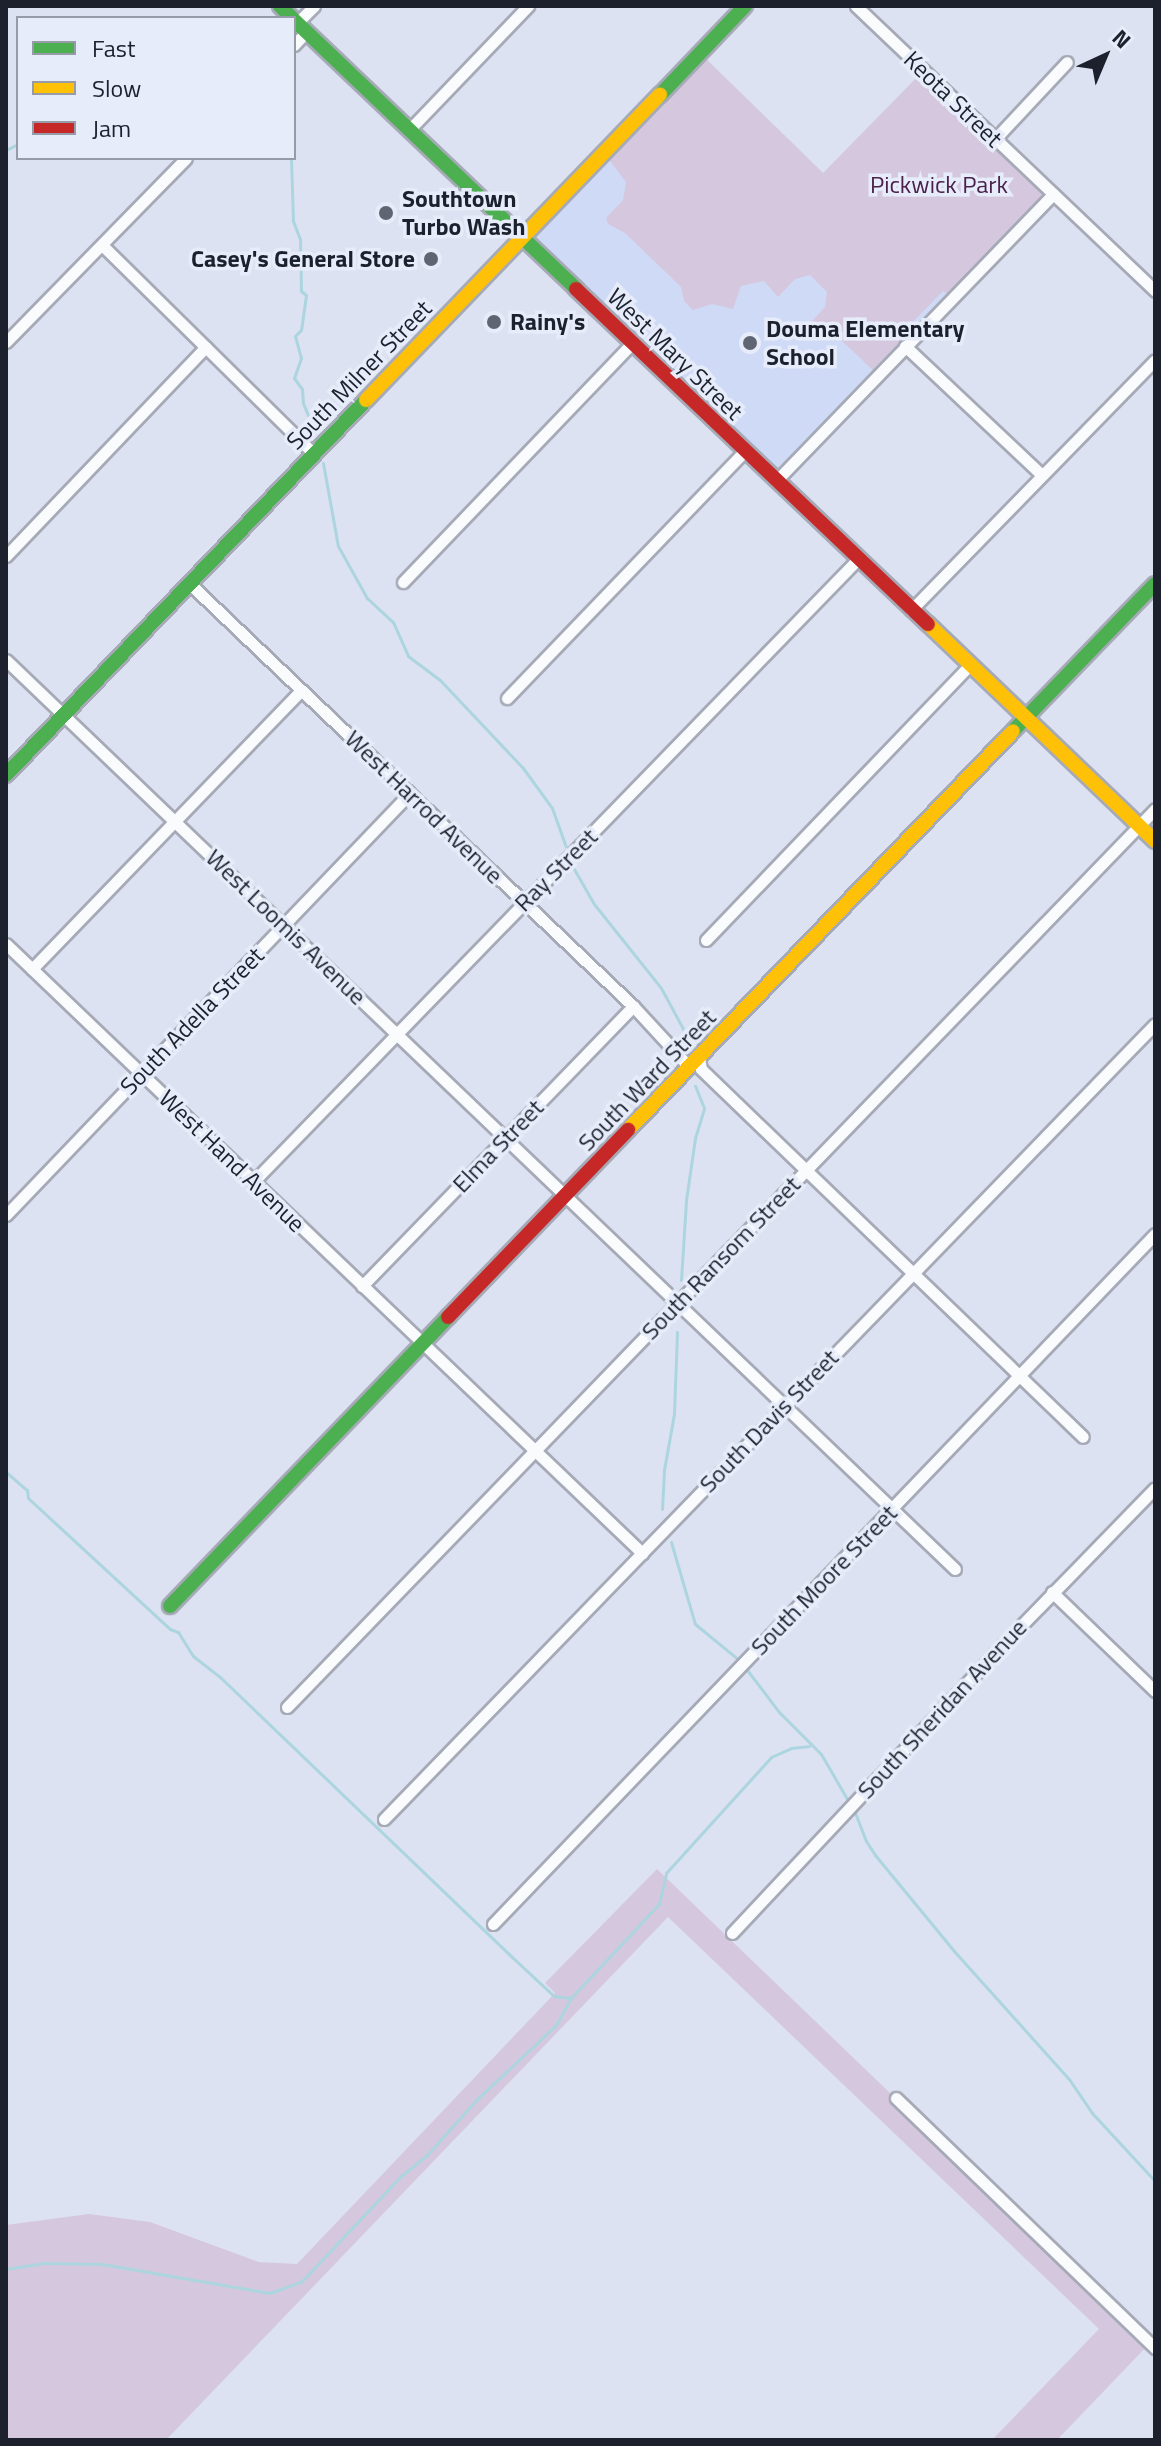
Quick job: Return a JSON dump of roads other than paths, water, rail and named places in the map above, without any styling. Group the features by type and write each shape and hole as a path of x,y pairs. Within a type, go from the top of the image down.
{"street":[{"path":"297,23 314,6"},
{"path":"409,130 528,6"},
{"name":"South Milner Street","path":"6,775 745,6"},
{"name":"Keota Street","path":"856,6 1155,291"},
{"name":"West Mary Street","path":"297,23 1155,841"},
{"path":"995,139 1067,62"},
{"path":"6,342 184,160"},
{"path":"776,481 1053,194"},
{"path":"102,245 313,453"},
{"path":"403,582 632,343"},
{"path":"905,346 1042,475"},
{"path":"6,556 206,347"},
{"path":"911,610 1155,360"},
{"path":"507,698 745,451"},
{"name":"Ray Street","path":"254,1181 858,559"},
{"name":"West Harrod Avenue","path":"190,584 694,1062 1083,1437"},
{"name":"South Ward Street","path":"170,1606 1155,584"},
{"name":"West Loomis Avenue","path":"6,660 955,1569"},
{"path":"706,940 969,666"},
{"path":"32,969 301,690"},
{"name":"South Adella Street","path":"6,1215 410,793"},
{"name":"South Ransom Street","path":"287,1707 1155,809"},
{"name":"West Hand Avenue","path":"6,944 642,1553"},
{"name":"Elma Street","path":"362,1286 633,1006"},
{"name":"South Davis Street","path":"384,1819 1155,1024"},
{"name":"South Moore Street","path":"493,1924 1155,1234"},
{"name":"South Sheridan Avenue","path":"732,1933 1052,1592 1155,1488"},
{"path":"1052,1592 1155,1691"},
{"path":"896,2098 1155,2348"}],"waterway":[{"path":"6,150 16,145"},
{"path":"291,160 293,221 300,239 301,291 306,295 301,330 295,336 301,358 294,378 302,389 303,403 313,428"},
{"path":"323,463 338,546 367,598 393,622 408,656 440,680 523,768 552,808 567,850"},
{"path":"574,869 594,904 661,988 694,1049"},
{"path":"681,1280 686,1200 695,1138 704,1108 695,1086"},
{"path":"662,1509 664,1470 674,1414 677,1332"},
{"path":"6,1472 27,1490 28,1498 170,1629 178,1632 193,1656 220,1677 512,1957 554,1996 571,1998"},
{"path":"671,1542 695,1624 739,1660"},
{"path":"744,1666 779,1712 821,1754 850,1804"},
{"path":"6,2269 44,2263 102,2264 270,2293 301,2282 401,2176 427,2155 477,2099 556,2025 571,1998 659,1904 666,1873 771,1757 791,1748 809,1746"},
{"path":"854,1810 875,1855 954,1951 1069,2079 1092,2113 1155,2181"}],"place":[{"name":"Southtown Turbo Wash","path":"386,213"},
{"name":"Casey's General Store","path":"431,259"},
{"name":"Rainy's","path":"494,322"},
{"name":"Douma Elementary School","path":"750,343"}],"park label":[{"name":"Pickwick Park","path":"939,185"}]}
